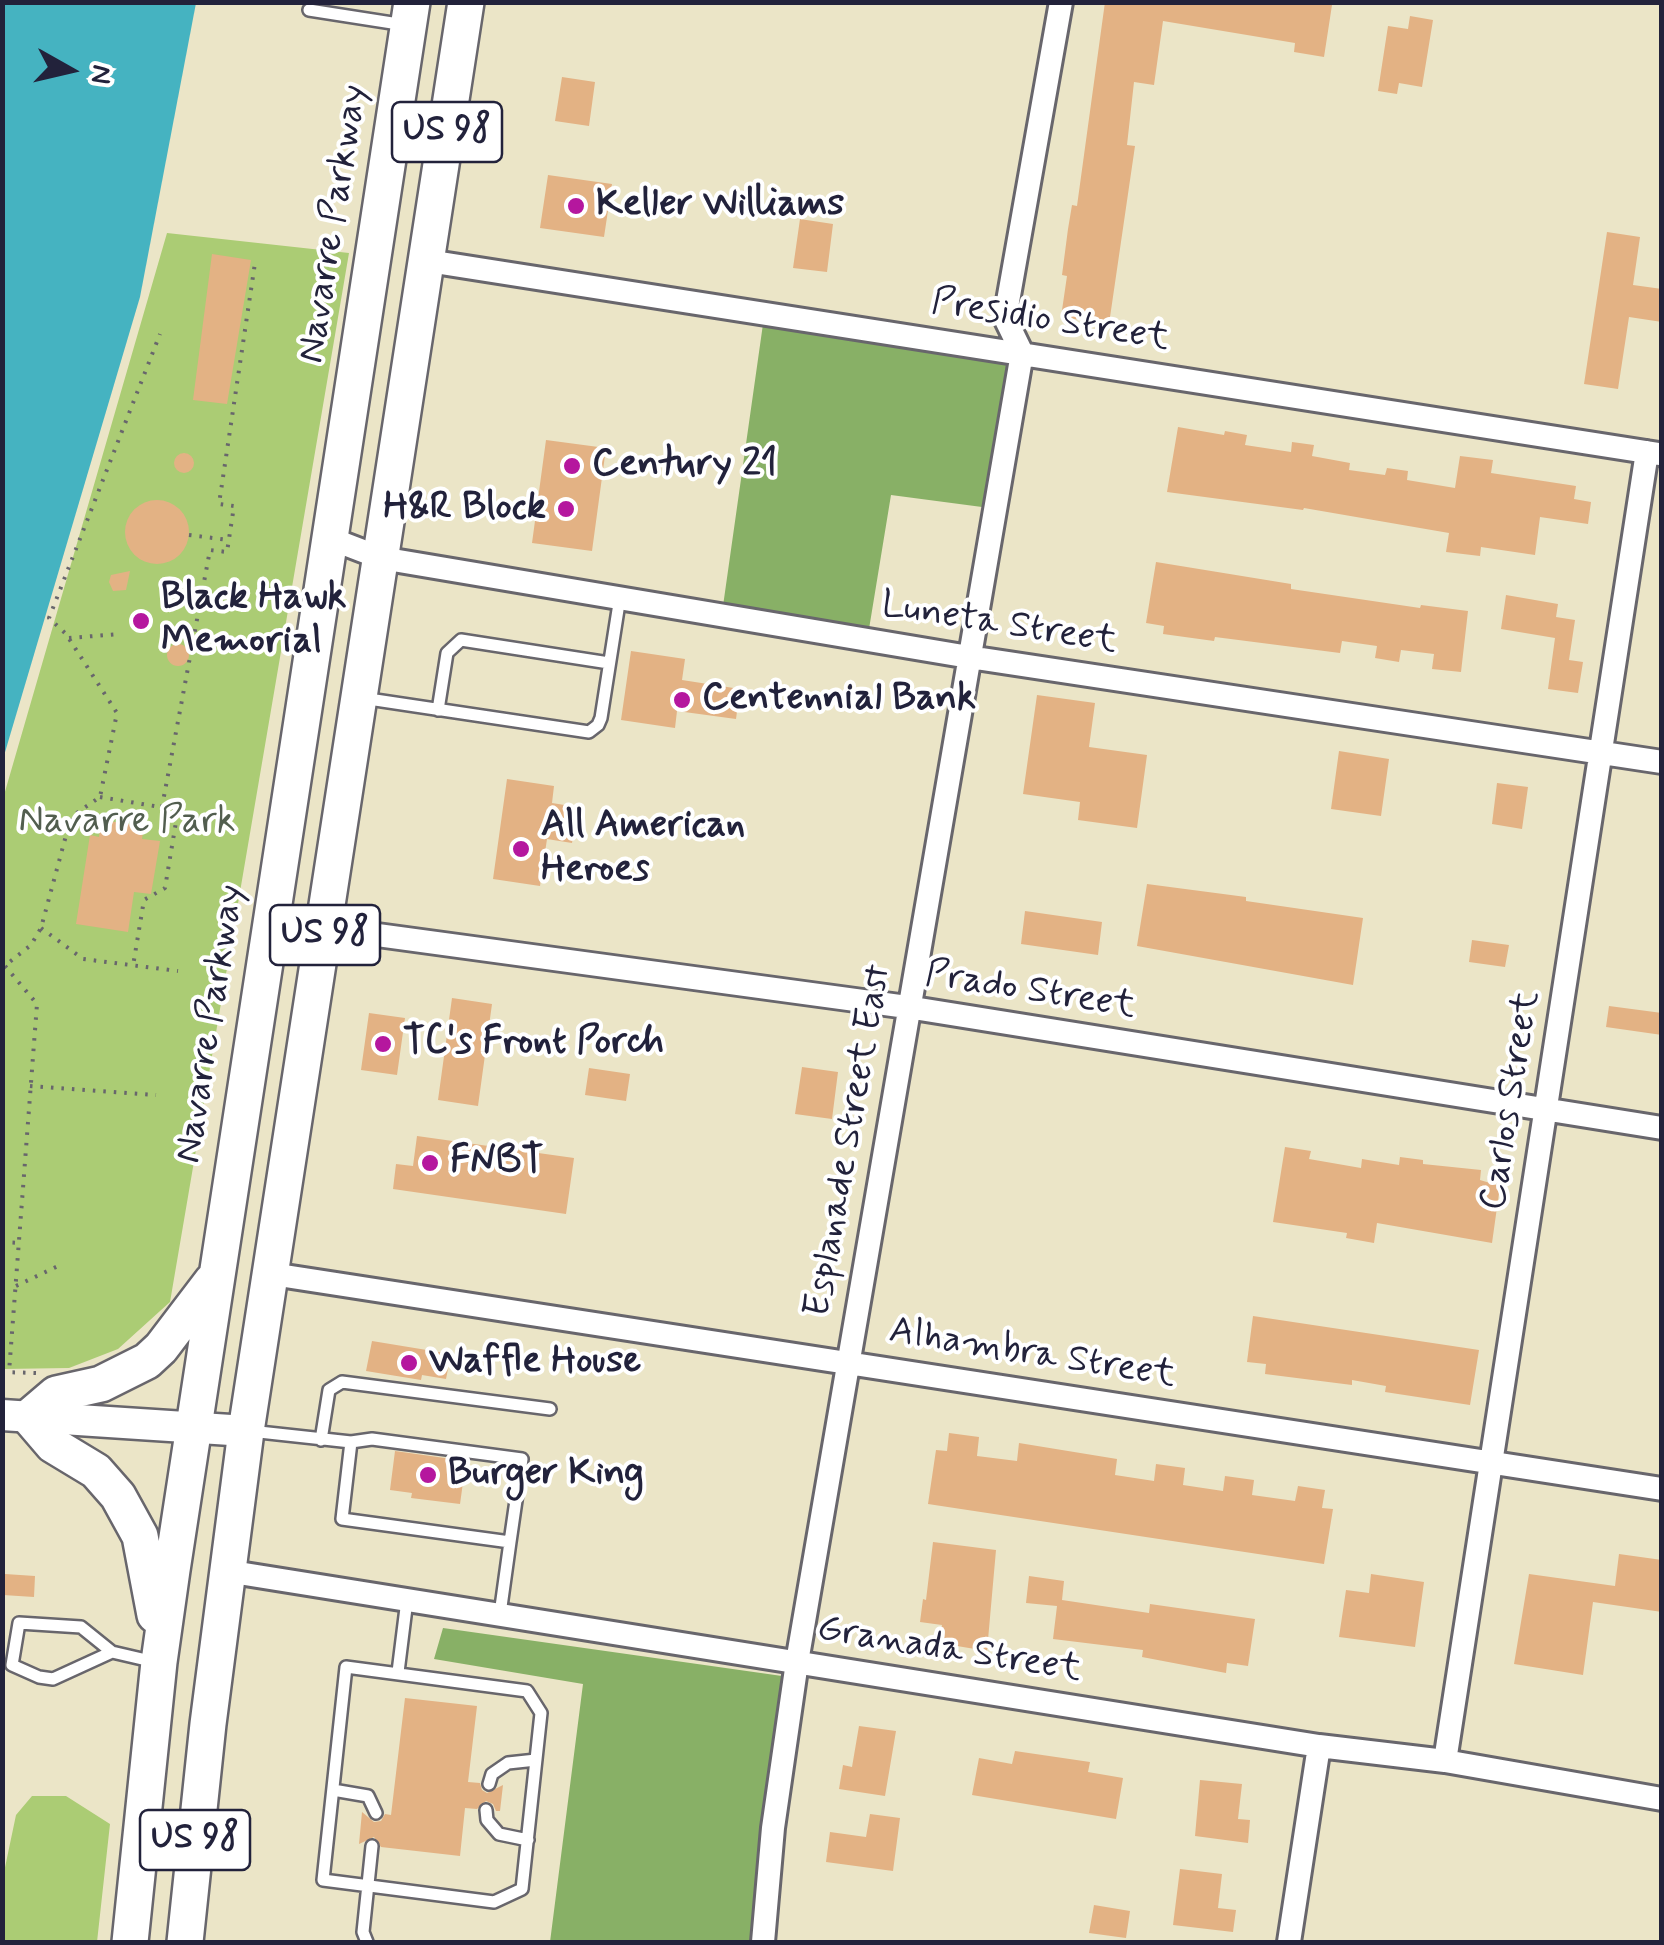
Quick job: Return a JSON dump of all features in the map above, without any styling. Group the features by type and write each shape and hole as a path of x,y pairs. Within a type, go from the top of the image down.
{"highway":[{"path":"428,261 458,202 471,4"},
{"name":"Navarre Parkway","path":"130,1942 160,1653 410,14"},
{"name":"US 98","path":"185,1942 226,1571 246,1431 428,261"},
{"path":"160,1653 140,1536 132,1516 96,1471 52,1445 16,1416 56,1394 101,1384 146,1361 216,1276"}],"main road":[{"path":"16,1416 246,1431"}],"street":[{"path":"1022,353 1005,318 1061,2"},
{"name":"Presidio Street","path":"428,261 1654,453"},
{"name":"Esplanade Street East","path":"763,1942 773,1828 798,1662 1022,353"},
{"name":"Carlos Street","path":"1445,1761 1600,753 1654,453"},
{"name":"Luneta Street","path":"330,538 381,558 969,656 1662,762"},
{"name":"Prado Street","path":"326,928 908,1007 1662,1128"},
{"name":"Alhambra Street","path":"272,1274 1662,1489"},
{"name":"Granada Street","path":"226,1571 1662,1798"},
{"path":"1289,1942 1319,1746"}],"lane":[{"path":"309,10 410,14"},
{"path":"360,698 589,732 601,718 620,597"},
{"path":"438,710 448,653 461,640 610,663"},
{"path":"321,1440 329,1390 342,1382 550,1408"},
{"path":"246,1431 350,1442 372,1439 522,1459 500,1614"},
{"path":"350,1442 342,1519 510,1542"},
{"path":"398,1672 407,1600"},
{"path":"112,1652 81,1627 19,1623 12,1666 53,1679 112,1652 160,1653"},
{"path":"346,1667 527,1691 541,1713 536,1760 522,1889 494,1902 323,1880 346,1667"},
{"path":"489,1784 492,1774 508,1763 536,1760"},
{"path":"333,1790 368,1796 376,1814"},
{"path":"486,1810 487,1820 499,1834 528,1840"},
{"path":"367,1942 363,1932 372,1846"}],"path":[{"path":"162,807 210,550 227,552 234,506 219,504 255,263"},
{"path":"2,1372 9,1372 37,1004 4,967 30,945 41,928 71,817 100,797 118,713 68,638 49,618 160,334"},
{"path":"189,535 229,540"},
{"path":"68,638 120,634"},
{"path":"100,797 178,810 165,888 144,900 133,966"},
{"path":"41,928 83,959 178,971"},
{"path":"30,1086 156,1096"},
{"path":"2,1242 18,1243"},
{"path":"16,1286 58,1266"}],"green space":[{"name":"Navarre Park","path":"167,233 349,253 170,1302 118,1349 69,1368 3,1369 2,802"},
{"path":"763,324 1008,362 982,507 891,495 869,629 723,606"},
{"path":"443,1628 782,1676 760,1826 750,1942 550,1942 583,1684 434,1659"},
{"path":"32,1796 66,1796 110,1824 97,1942 3,1942 3,1877 16,1815"}],"water":[{"path":"3,2 196,3 140,297 3,759"}],"building":[{"path":"1105,2 1332,5 1324,57 1294,52 1295,43 1163,21 1154,85 1134,82 1127,145 1135,146 1109,324 1061,317 1068,229 1072,205 1077,206"},
{"path":"1410,16 1433,20 1422,87 1399,83 1397,94 1378,91 1388,26 1408,29"},
{"path":"562,77 595,82 589,126 555,121"},
{"name":"Keller Williams","path":"548,175 612,184 604,237 540,228"},
{"path":"800,219 833,224 827,272 793,268"},
{"path":"1607,232 1640,237 1633,285 1662,289 1662,322 1629,317 1618,389 1584,384"},
{"path":"212,254 251,260 227,404 193,400"},
{"path":"1178,427 1247,435 1245,445 1291,452 1292,442 1314,445 1312,456 1350,463 1349,470 1385,475 1387,468 1408,471 1407,480 1455,488 1460,456 1493,460 1491,473 1576,486 1574,499 1591,502 1588,524 1540,517 1535,555 1481,547 1480,556 1446,552 1449,533 1304,508 1167,492"},
{"path":"546,440 606,448 592,551 532,543"},
{"path":"184,453 194,463 184,473 174,463"},
{"path":"157,500 180,509 189,532 180,555 157,564 134,555 125,532 134,509"},
{"path":"1156,562 1291,584 1291,589 1468,611 1461,672 1432,669 1434,654 1401,650 1399,662 1375,658 1377,646 1342,641 1340,653 1163,634 1164,626 1146,623"},
{"path":"130,571 126,590 113,591 111,575"},
{"path":"1506,595 1558,604 1556,617 1575,620 1569,660 1583,662 1578,693 1548,689 1555,638 1501,629"},
{"path":"178,644 189,655 178,666 167,655"},
{"name":"Centennial Bank","path":"631,651 685,659 682,680 740,689 736,719 677,711 675,728 621,720"},
{"path":"1037,695 1095,703 1089,747 1147,755 1137,828 1078,820 1080,802 1023,794"},
{"path":"1339,751 1389,759 1381,816 1331,809"},
{"path":"507,779 554,786 552,803 577,807 572,843 547,839 540,886 493,879"},
{"path":"1497,783 1528,787 1522,829 1492,824"},
{"path":"101,820 144,826 142,839 160,841 151,894 134,892 128,932 76,924 90,835 99,837"},
{"path":"1147,884 1363,918 1353,985 1137,946"},
{"path":"1025,911 1102,922 1098,955 1021,944"},
{"path":"1472,940 1509,945 1505,967 1469,962"},
{"path":"452,998 492,1004 478,1106 438,1100"},
{"path":"1609,1006 1662,1013 1662,1035 1606,1027"},
{"name":"TC's Front Porch","path":"369,1013 405,1018 397,1075 361,1070"},
{"path":"802,1067 838,1072 832,1119 795,1114"},
{"path":"589,1068 630,1074 626,1101 585,1095"},
{"path":"417,1136 574,1158 566,1214 393,1189 396,1164 413,1166"},
{"path":"1285,1147 1311,1151 1309,1159 1361,1168 1362,1159 1399,1165 1400,1157 1423,1160 1423,1164 1481,1170 1480,1180 1500,1186 1492,1243 1377,1223 1374,1243 1346,1238 1347,1233 1273,1222"},
{"path":"1253,1316 1479,1350 1470,1405 1385,1392 1386,1386 1352,1380 1352,1385 1265,1374 1266,1364 1247,1362"},
{"name":"Waffle House","path":"372,1341 451,1354 446,1379 422,1375 421,1380 366,1371"},
{"path":"949,1433 979,1437 977,1456 1017,1461 1019,1443 1117,1459 1115,1475 1154,1481 1156,1464 1185,1468 1183,1485 1223,1491 1225,1476 1254,1480 1252,1495 1295,1501 1298,1486 1325,1490 1322,1508 1333,1509 1324,1564 928,1504 936,1450 947,1451"},
{"name":"Burger King","path":"395,1451 466,1461 460,1504 411,1498 412,1493 390,1490"},
{"path":"933,1542 996,1550 987,1651 939,1643 942,1625 920,1622"},
{"path":"1619,1554 1662,1560 1662,1612 1593,1602 1583,1675 1514,1664 1529,1574 1615,1586"},
{"path":"5,1574 35,1576 34,1597 3,1595"},
{"path":"1371,1574 1424,1582 1415,1647 1339,1637 1346,1590 1369,1593"},
{"path":"1029,1576 1064,1581 1062,1600 1149,1613 1150,1604 1255,1619 1248,1666 1227,1663 1226,1673 1142,1657 1143,1650 1053,1639 1057,1606 1026,1603"},
{"path":"405,1698 477,1706 468,1782 480,1783 487,1793 503,1785 500,1811 486,1801 477,1809 465,1808 460,1856 381,1847 374,1837 359,1844 362,1812 374,1822 381,1821 385,1814 391,1815"},
{"path":"859,1726 896,1731 885,1796 839,1789 843,1765 852,1767"},
{"path":"1015,1751 1090,1762 1088,1772 1123,1778 1116,1819 972,1795 979,1758 1012,1764"},
{"path":"1200,1780 1242,1784 1238,1819 1250,1820 1248,1843 1195,1836"},
{"path":"870,1814 900,1818 893,1871 826,1862 830,1832 866,1837"},
{"path":"1180,1869 1222,1874 1218,1908 1236,1910 1233,1932 1173,1925"},
{"path":"1094,1905 1130,1911 1126,1938 1089,1933"}],"place":[{"name":"Keller Williams","path":"576,206"},
{"name":"Century 21","path":"572,466"},
{"name":"H&R Block","path":"566,509"},
{"name":"Black Hawk Memorial","path":"141,621"},
{"name":"Centennial Bank","path":"682,700"},
{"name":"All American Heroes","path":"521,849"},
{"name":"TC's Front Porch","path":"383,1044"},
{"name":"FNBT","path":"430,1163"},
{"name":"Waffle House","path":"409,1363"},
{"name":"Burger King","path":"428,1475"}]}
